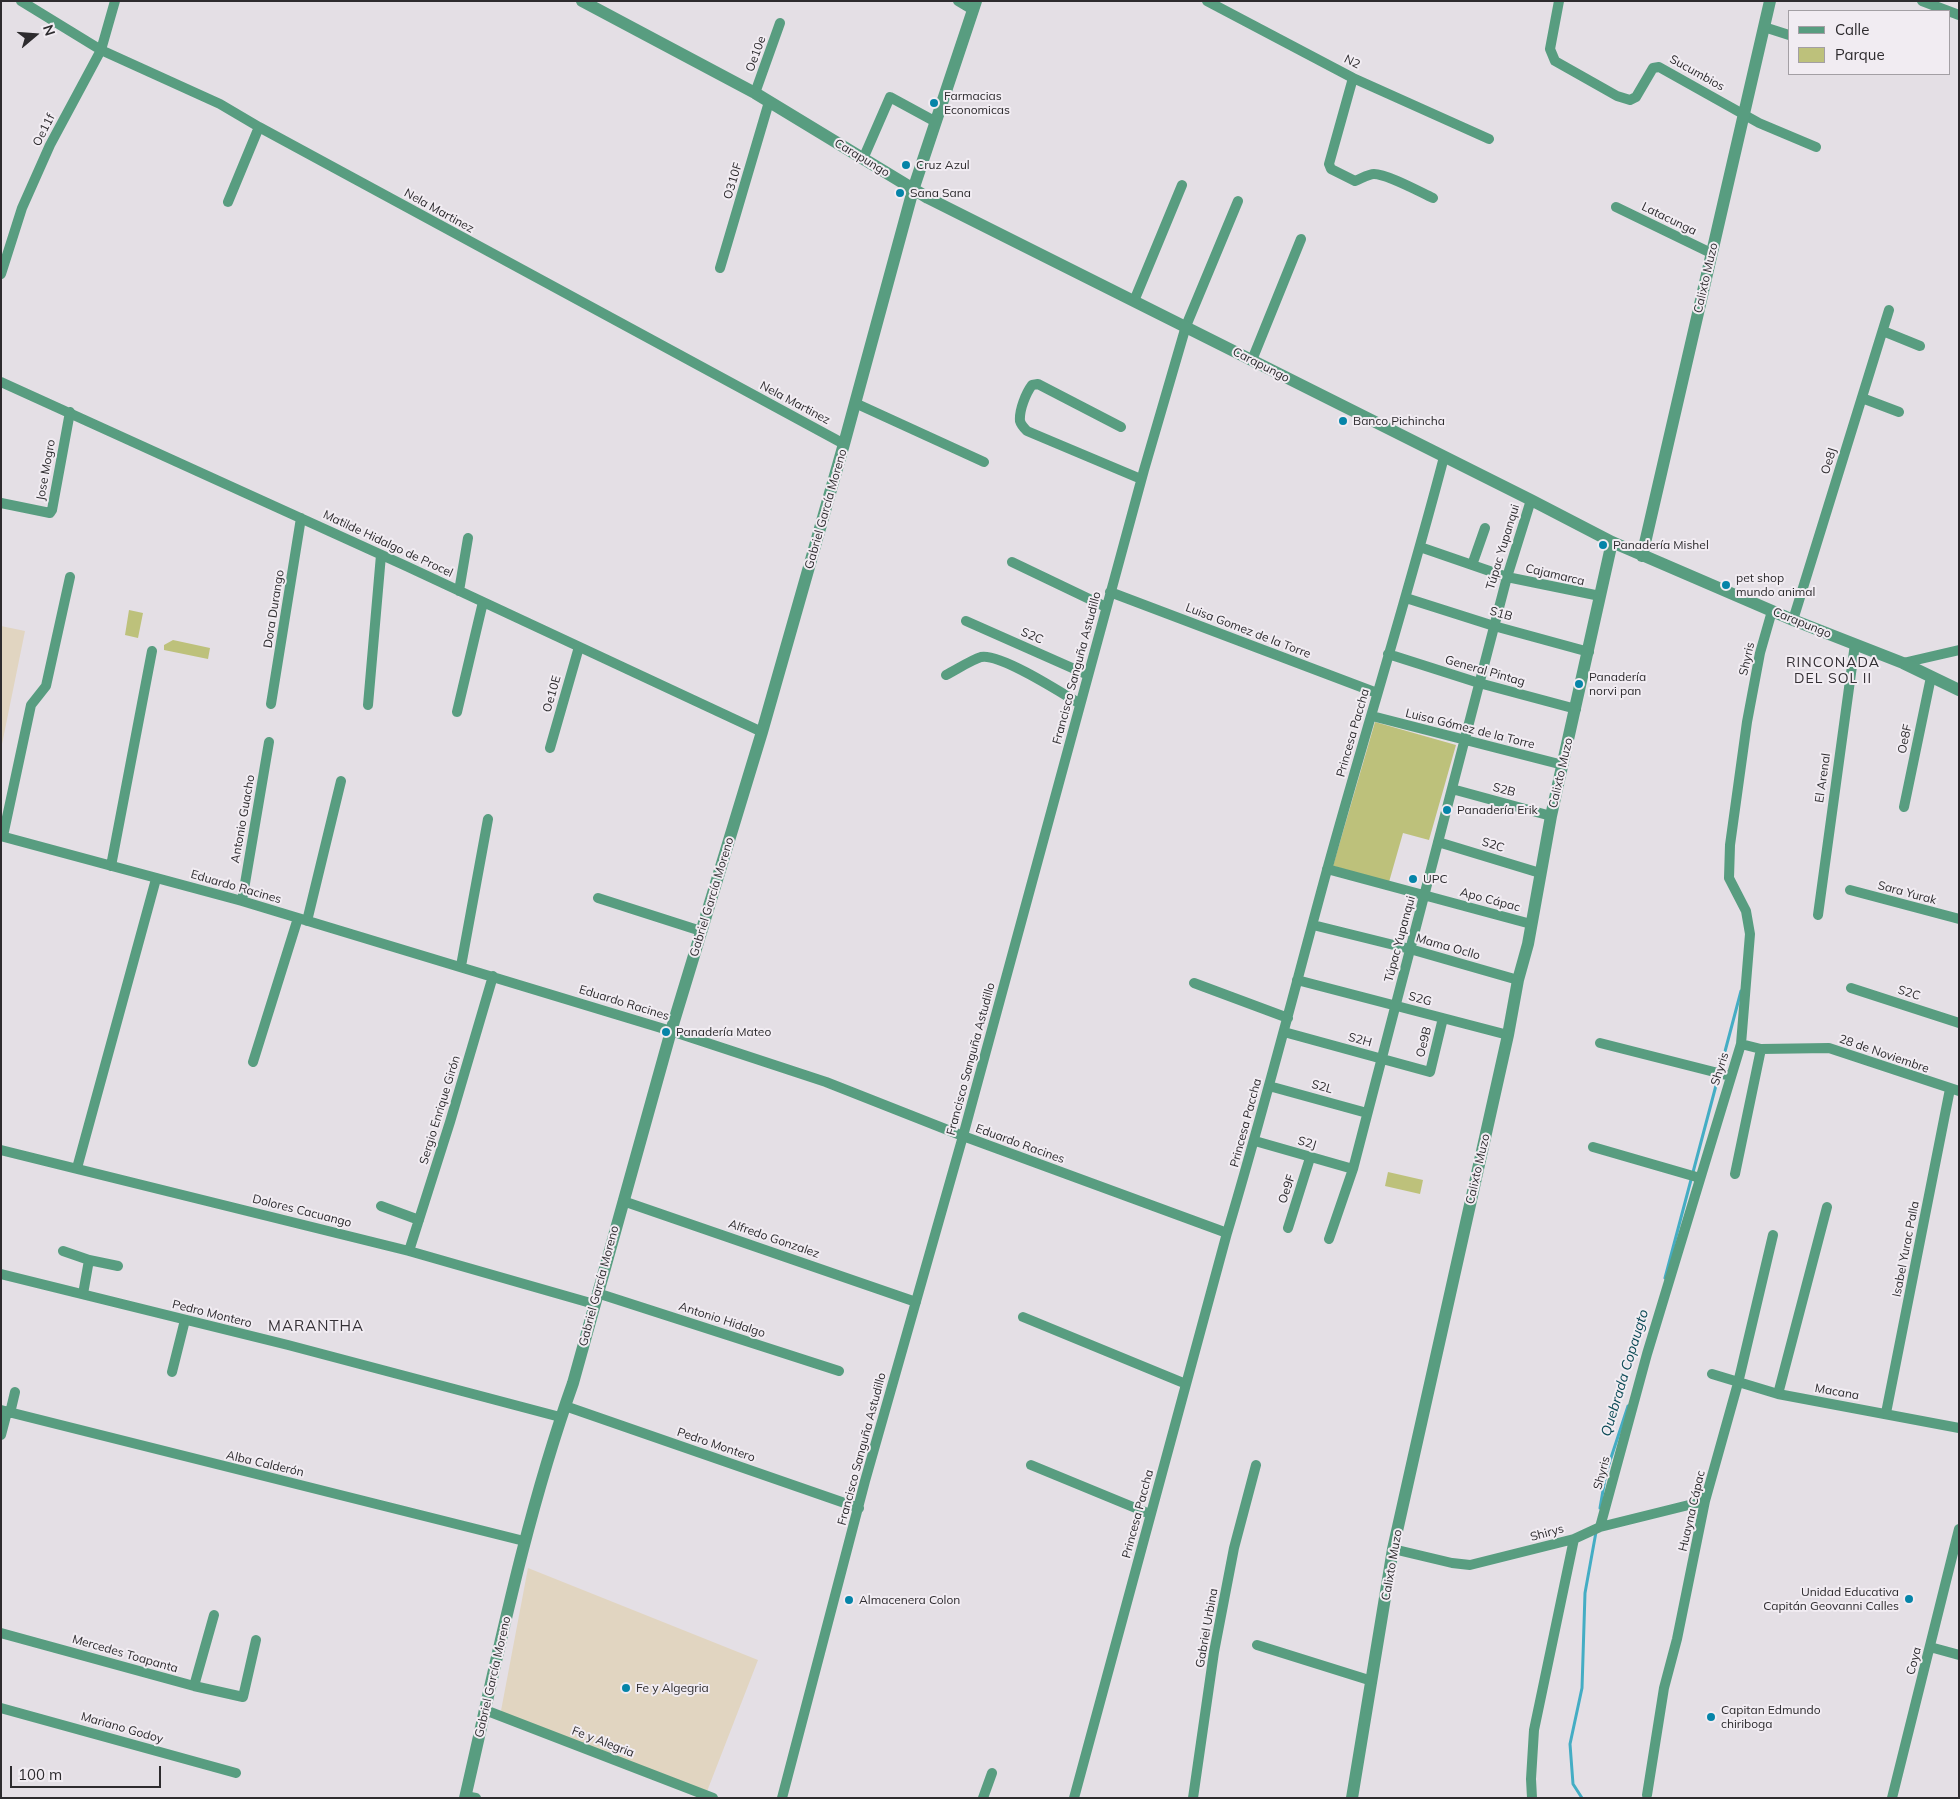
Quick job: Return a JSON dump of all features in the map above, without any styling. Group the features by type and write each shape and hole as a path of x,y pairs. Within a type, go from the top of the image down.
{"street":[{"name":"Nela Martinez","path":"21,1 101,50 220,104 259,127 844,444"},
{"name":"Oe11f","path":"1,274 22,208 50,145 101,50 115,1"},
{"name":"Carapungo","path":"582,1 755,93 913,190 1612,542 1793,620 1903,663 1959,690"},
{"path":"958,1 975,6"},
{"name":"N2","path":"1207,1 1353,78 1489,140"},
{"name":"Sucumbios","path":"1559,1 1550,50 1555,61 1617,96 1630,100 1636,96 1653,68 1658,67 1759,123 1816,146"},
{"name":"Calixto Muzo","path":"1642,556 1770,1"},
{"path":"1922,1 1946,10"},
{"name":"Gabriel García Moreno","path":"469,1797 485,1710 524,1541 596,1299 671,1031 762,732 844,444 913,190 975,6"},
{"name":"Oe10e","path":"755,93 780,23"},
{"path":"1764,27 1788,35"},
{"path":"1353,78 1329,164 1331,169 1355,181 1377,174 1433,198"},
{"path":"863,159 890,97 936,122"},
{"name":"O310F","path":"720,268 769,102"},
{"path":"228,202 259,127"},
{"path":"1134,300 1182,185"},
{"name":"Francisco Sanguña Astudillo","path":"782,1798 859,1508 963,1136 1141,479 1186,326 1238,202"},
{"name":"Latacunga","path":"1616,207 1712,253"},
{"path":"1252,360 1301,239"},
{"name":"Oe8J","path":"1793,620 1889,310"},
{"path":"1883,331 1920,346"},
{"name":"Matilde Hidalgo de Procel","path":"1,382 301,518 762,732"},
{"path":"1121,427 1038,384 1032,385 1027,392 1020,418 1021,424 1027,431 1141,479"},
{"path":"1862,398 1899,412"},
{"path":"855,403 984,462"},
{"name":"Jose Mogro","path":"1,503 50,512 52,510 70,412"},
{"name":"Princesa Paccha","path":"1074,1798 1227,1233 1255,1142 1327,869 1372,716 1388,654 1406,598 1444,457"},
{"name":"Túpac Yupanqui","path":"1329,1239 1353,1169 1507,577 1531,500"},
{"name":"Dora Durango","path":"271,704 301,518"},
{"path":"1472,565 1485,528"},
{"path":"459,591 468,538"},
{"name":"Calixto Muzo","path":"1352,1798 1393,1549 1508,1036 1551,816 1612,542"},
{"name":"Cajamarca","path":"1420,546 1507,577 1600,596"},
{"path":"368,705 381,555"},
{"path":"1012,562 1106,607"},
{"path":"2,836 31,706 46,686 70,577"},
{"name":"Luisa Gomez de la Torre","path":"1110,592 1377,693"},
{"name":"S1B","path":"1406,598 1494,626 1589,652"},
{"path":"458,712 483,602"},
{"name":"Shyris","path":"1600,1527 1647,1354 1741,1044 1750,934 1746,911 1729,878 1730,845 1747,722 1760,653 1772,611"},
{"name":"S2C","path":"966,621 1088,674"},
{"name":"El Arenal","path":"1818,915 1855,644"},
{"name":"Oe10E","path":"550,748 579,647"},
{"path":"1903,663 1959,650"},
{"path":"111,866 152,651"},
{"name":"General Pintag","path":"1388,654 1479,683 1576,709"},
{"path":"946,675 982,657 991,658 1028,673 1080,704"},
{"name":"Oe8F","path":"1904,807 1931,677"},
{"name":"Luisa Gómez de la Torre","path":"1372,716 1563,765"},
{"name":"Antonio Guacho","path":"242,900 269,742"},
{"path":"253,1062 302,920 341,781"},
{"name":"S2B","path":"1452,789 1551,816"},
{"path":"462,966 488,819"},
{"name":"Eduardo Racines","path":"2,836 156,879 242,900 302,920 462,966 671,1031 826,1082 963,1136 1227,1233"},
{"name":"S2C","path":"1438,842 1540,873"},
{"name":"Apo Cápac","path":"1327,869 1531,924"},
{"path":"77,1168 156,879"},
{"name":"Sara Yurak","path":"1850,890 1959,919"},
{"path":"598,898 701,932"},
{"name":"Mama Ocllo","path":"1313,925 1410,949 1518,980"},
{"name":"Sergio Enrique Girón","path":"409,1251 494,976"},
{"name":"S2G","path":"1297,980 1508,1036"},
{"path":"1194,983 1288,1018"},
{"name":"S2C","path":"1850,988 1959,1023"},
{"name":"Oe9B","path":"1430,1072 1443,1018"},
{"name":"S2H","path":"1284,1032 1430,1072"},
{"path":"1600,1043 1730,1076"},
{"name":"28 de Noviembre","path":"1741,1044 1761,1048 1829,1048 1954,1090"},
{"path":"1736,1174 1761,1048"},
{"name":"S2L","path":"1269,1086 1367,1113"},
{"name":"Isabel Yurac Palla","path":"1886,1413 1954,1090"},
{"name":"S2J","path":"1255,1142 1353,1169"},
{"path":"1593,1146 1700,1178"},
{"name":"Dolores Cacuango","path":"1,1150 596,1299"},
{"name":"Oe9F","path":"1288,1228 1310,1158"},
{"name":"Alfredo Gonzalez","path":"623,1201 916,1302"},
{"path":"381,1206 419,1220"},
{"path":"1778,1394 1827,1207"},
{"name":"Huayna Cápac","path":"1647,1795 1664,1688 1677,1639 1706,1501 1738,1383 1773,1235"},
{"path":"63,1251 89,1260 118,1266"},
{"path":"82,1294 89,1260"},
{"name":"Pedro Montero","path":"1,1274 563,1412 859,1508"},
{"name":"Antonio Hidalgo","path":"596,1299 839,1371"},
{"path":"1023,1317 1186,1384"},
{"path":"172,1372 185,1320"},
{"name":"Macana","path":"1712,1374 1778,1394 1959,1428"},
{"path":"1,1435 6,1412 15,1392"},
{"name":"Alba Calderón","path":"6,1412 524,1541"},
{"name":"Gabriel Urbina","path":"1193,1798 1214,1652 1234,1548 1256,1465"},
{"path":"1031,1466 1150,1514"},
{"name":"Shirys","path":"1393,1549 1452,1563 1470,1565 1574,1539 1600,1527 1706,1501"},
{"name":"Coya","path":"1892,1798 1959,1529"},
{"path":"1532,1798 1531,1779 1534,1730 1574,1539"},
{"path":"194,1686 214,1615"},
{"name":"Mercedes Toapanta","path":"1,1633 194,1686 243,1697 256,1640"},
{"path":"1257,1645 1372,1681"},
{"path":"1930,1646 1959,1655"},
{"name":"Mariano Godoy","path":"1,1708 236,1773"},
{"name":"Fe y Alegria","path":"485,1710 712,1798"},
{"path":"983,1798 992,1773"}],"shaded area":[{"path":"1,626 25,631 1,749"},
{"name":"Fe y Algegria","path":"528,1568 758,1660 706,1794 500,1716"}],"green space":[{"path":"129,610 143,613 138,638 125,635"},
{"path":"173,640 210,648 208,659 164,650 164,645"},
{"path":"1375,722 1456,745 1429,840 1403,833 1389,882 1333,866"},
{"path":"1388,1172 1423,1180 1420,1194 1385,1186"}],"waterway":[{"name":"Quebrada Copaugto","path":"1665,1278 1741,991"},
{"name":"Quebrada Copaugto","path":"1600,1508 1606,1473 1628,1406"},
{"name":"Quebrada Copaugto","path":"1582,1798 1573,1784 1570,1744 1582,1688 1585,1593 1596,1532"}],"place":[{"name":"Farmacias Economicas","path":"934,103"},
{"name":"Cruz Azul","path":"906,165"},
{"name":"Sana Sana","path":"900,193"},
{"name":"Banco Pichincha","path":"1343,421"},
{"name":"Panadería Mishel","path":"1603,545"},
{"name":"pet shop mundo animal","path":"1726,585"},
{"name":"Panadería norvi pan","path":"1579,684"},
{"name":"Panadería Erik","path":"1447,810"},
{"name":"UPC","path":"1413,879"},
{"name":"Panadería Mateo","path":"666,1032"},
{"name":"Unidad Educativa Capitán Geovanni Calles","path":"1909,1599"},
{"name":"Almacenera Colon","path":"849,1600"},
{"name":"Fe y Algegria","path":"626,1688"},
{"name":"Capitan Edmundo chiriboga","path":"1711,1717"}],"district":[{"name":"RINCONADA DEL SOL II","path":"1833,672"},
{"name":"MARANTHA","path":"316,1326"}]}
